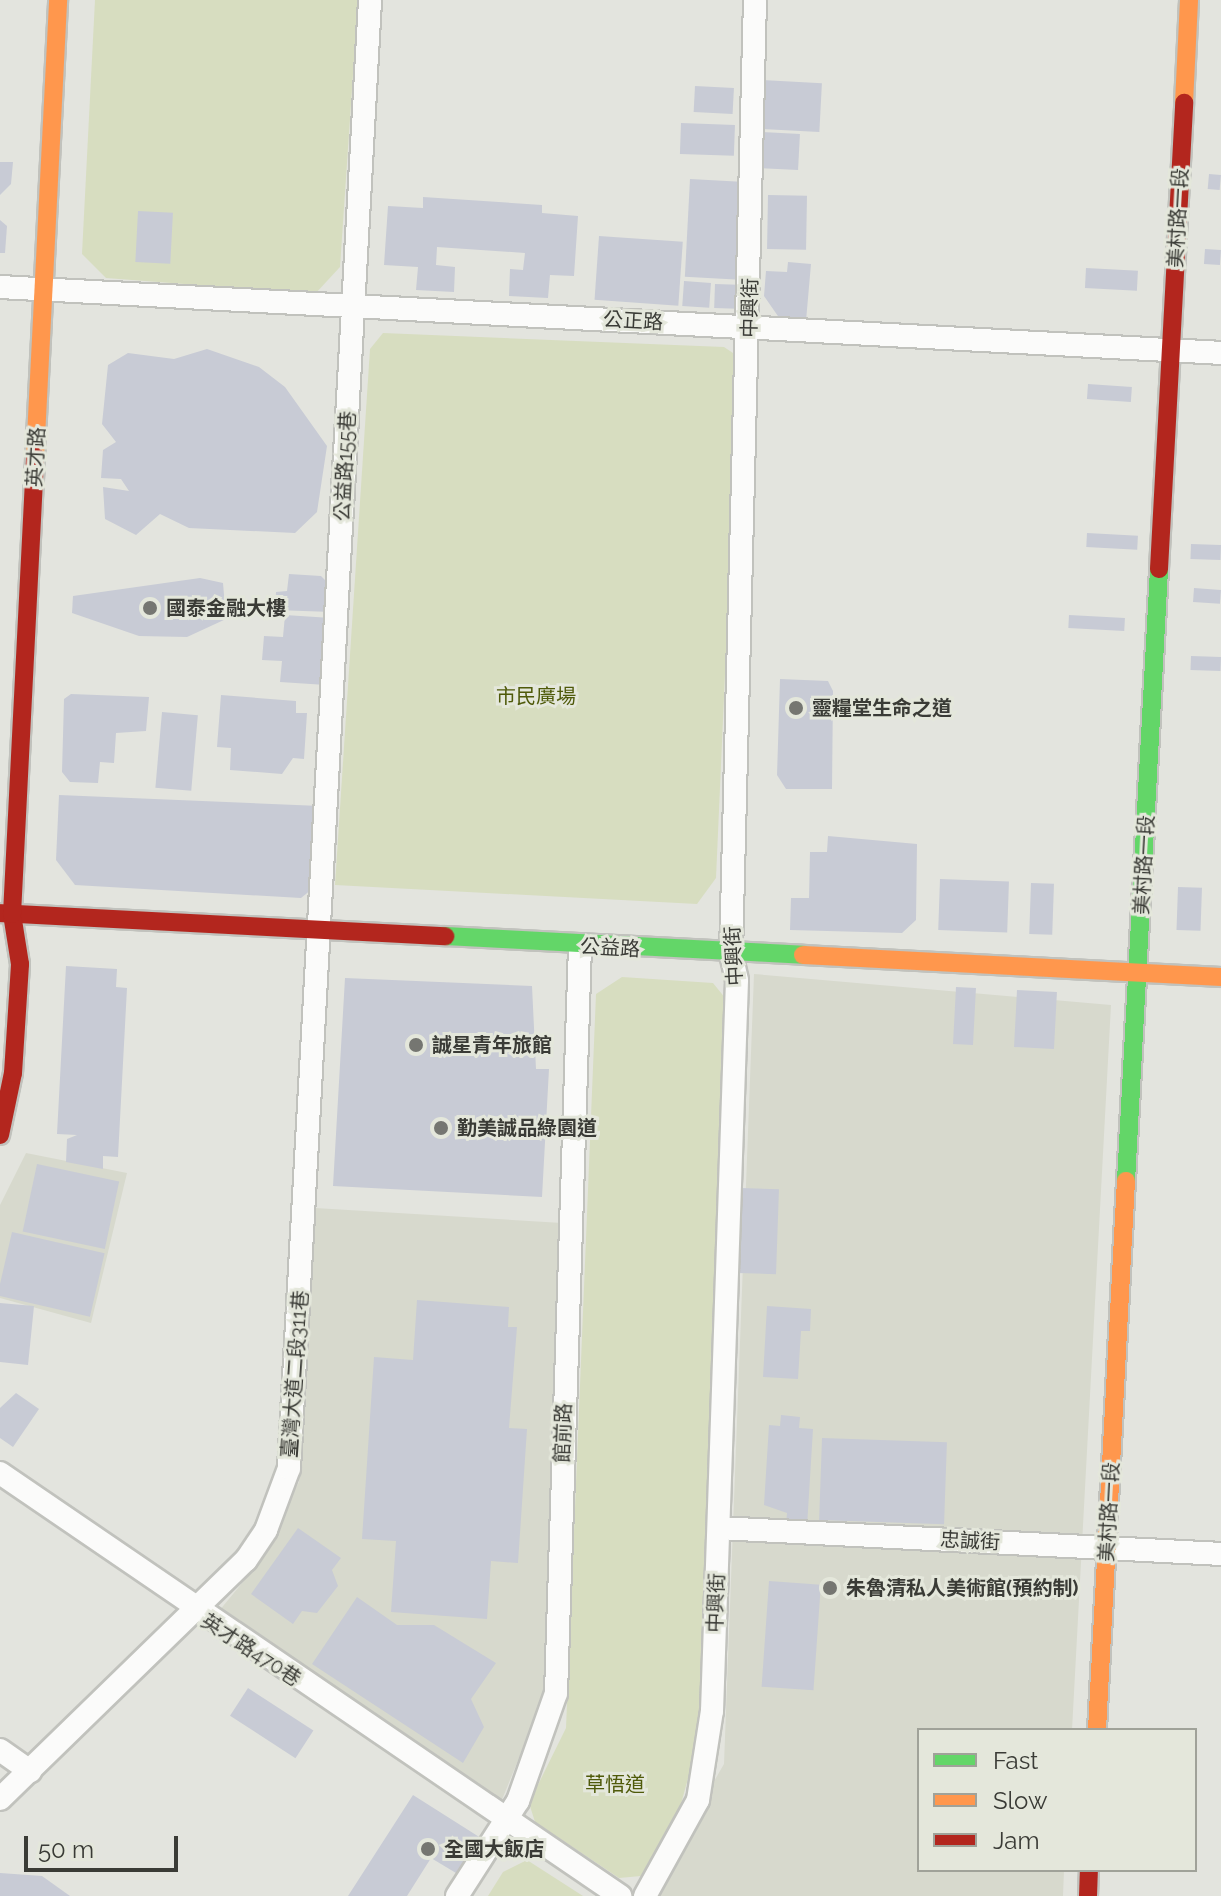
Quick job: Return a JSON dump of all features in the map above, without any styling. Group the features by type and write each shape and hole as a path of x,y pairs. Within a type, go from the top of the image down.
{"main road":[{"name":"英才路","path":"0,942 6,913 45,290 58,0"},
{"name":"美村路一段","path":"1097,1728 1189,0"},
{"name":"英才路","path":"0,1135 13,1073 20,964 6,913"},
{"name":"公益路","path":"6,913 731,954 1221,977"},
{"path":"1088,1896 1089,1872"}],"street":[{"name":"公益路155巷","path":"321,931 370,0"},
{"name":"中興街","path":"645,1896 706,1772 719,1528 737,980 731,954 750,327 755,0"},
{"name":"公正路","path":"0,287 1221,353"},
{"name":"臺灣大道二段311巷","path":"0,1799 197,1614 266,1530 289,1468 321,931"},
{"name":"館前路","path":"457,1896 508,1819 556,1693 580,946"},
{"name":"英才路470巷","path":"0,1473 197,1614 620,1896"},
{"name":"忠誠街","path":"719,1528 1221,1554"},
{"path":"0,1750 30,1771"}],"shaded area":[{"path":"754,974 1111,1005 1072,1728 917,1728 917,1872 1064,1872 1063,1896 648,1896 724,1764"},
{"path":"26,1153 127,1173 91,1323 0,1298 0,1205"},
{"path":"315,1208 562,1223 547,1689 501,1802 219,1611 252,1571 299,1482"}],"green space":[{"path":"95,0 358,0 340,267 315,294 106,278 82,254"},
{"name":"市民廣場","path":"383,333 724,347 739,357 716,878 697,904 335,885 370,349"},
{"name":"草悟道","path":"622,977 713,983 730,1004 699,1739 679,1811 653,1858 641,1876 619,1878 535,1822 529,1803 566,1728 596,994"},
{"path":"527,1860 583,1896 488,1896 503,1872"}],"building":[{"path":"762,80 822,83 819,132 759,129"},
{"path":"695,86 734,88 733,114 694,112"},
{"path":"681,123 735,125 734,156 680,154"},
{"path":"760,132 800,134 798,170 758,168"},
{"path":"0,162 13,162 11,184 0,195"},
{"path":"1209,174 1221,175 1220,190 1208,189"},
{"path":"690,179 745,182 740,280 685,277"},
{"path":"768,195 807,196 806,250 767,249"},
{"path":"423,197 542,205 542,213 578,216 574,276 550,275 548,298 509,296 510,269 523,270 525,253 437,247 436,265 455,267 454,292 416,290 418,267 384,265 388,206 423,208"},
{"path":"138,211 173,213 170,264 135,262"},
{"path":"0,220 7,226 5,253 0,253"},
{"path":"599,236 683,242 678,306 595,300"},
{"path":"1205,249 1221,250 1220,265 1204,264"},
{"path":"788,262 811,264 806,321 780,319 764,296 766,271 787,272"},
{"path":"1086,268 1138,271 1137,291 1085,288"},
{"path":"684,281 711,283 709,308 682,306"},
{"path":"715,284 745,285 744,309 714,308"},
{"path":"207,349 259,367 285,387 327,446 317,512 295,533 189,528 160,514 136,535 105,519 103,487 129,491 121,479 101,478 103,450 116,442 102,424 108,365 128,353 174,359"},
{"path":"1088,384 1132,387 1131,402 1087,399"},
{"path":"1087,533 1138,536 1137,550 1086,547"},
{"path":"1191,544 1221,545 1220,560 1190,559"},
{"path":"289,574 321,576 333,588 332,612 275,610 276,592 287,591"},
{"name":"國泰金融大樓","path":"200,578 223,583 226,619 187,637 139,636 72,613 73,596"},
{"path":"1194,588 1221,590 1220,604 1193,602"},
{"path":"285,615 331,618 326,685 280,682 282,661 262,660 264,636 283,637"},
{"path":"1069,615 1125,618 1124,631 1068,628"},
{"path":"1191,656 1221,657 1220,671 1191,670"},
{"path":"780,679 828,681 833,691 832,789 786,789 777,775"},
{"path":"71,694 149,697 146,731 116,733 114,763 100,762 98,783 70,782 62,772 64,699"},
{"path":"221,695 296,701 296,713 307,713 304,759 293,758 282,774 230,770 231,748 217,747"},
{"path":"162,712 198,715 191,791 155,788"},
{"path":"59,795 320,806 317,885 301,898 75,885 56,860"},
{"path":"828,836 917,844 916,920 902,933 790,930 791,898 809,898 810,852 827,852"},
{"path":"940,879 1009,881 1007,932 938,930"},
{"path":"1031,883 1054,884 1052,935 1029,934"},
{"path":"1178,887 1202,888 1200,931 1176,930"},
{"path":"66,966 117,969 116,987 127,988 118,1157 103,1156 103,1169 66,1162 67,1139 77,1135 57,1134"},
{"name":"勤美誠品綠園道","path":"345,978 532,986 536,1069 549,1069 542,1197 333,1186"},
{"path":"956,987 976,988 973,1045 953,1044"},
{"path":"1017,990 1057,992 1054,1049 1014,1047"},
{"path":"37,1164 119,1181 105,1249 23,1231"},
{"path":"741,1188 779,1189 776,1274 738,1273"},
{"path":"12,1232 105,1253 90,1317 0,1296"},
{"path":"417,1300 509,1307 508,1327 517,1327 509,1428 527,1429 518,1563 491,1561 487,1619 391,1612 396,1541 362,1539 374,1357 413,1360"},
{"path":"0,1303 34,1306 28,1365 0,1362"},
{"path":"767,1306 811,1309 810,1331 801,1331 798,1379 763,1377"},
{"path":"16,1393 39,1409 13,1447 0,1438 0,1408"},
{"path":"781,1415 800,1417 799,1428 813,1429 807,1527 786,1526 787,1513 764,1505 769,1425 780,1426"},
{"path":"822,1438 947,1442 944,1524 819,1520"},
{"path":"298,1528 341,1558 332,1570 338,1586 317,1613 302,1611 293,1624 251,1594"},
{"path":"769,1581 821,1585 813,1690 762,1687"},
{"path":"357,1597 397,1625 434,1625 496,1663 471,1699 484,1727 463,1763 312,1664"},
{"path":"248,1688 313,1730 295,1758 230,1716"},
{"name":"全國大飯店","path":"413,1795 484,1840 461,1876 431,1858 407,1896 348,1896"},
{"path":"0,1873 42,1876 70,1896 0,1896"}],"traffic: fast":[{"path":"1126,1181 1159,569"},
{"path":"445,936 803,955"}],"traffic: slow":[{"path":"35,457 58,0"},
{"path":"1184,103 1189,0"},
{"path":"803,955 1221,977"},
{"path":"1097,1728 1126,1181"}],"traffic: jam":[{"path":"1159,569 1184,103"},
{"path":"0,1135 13,1073 20,964 12,914 35,457"},
{"path":"0,913 445,936"},
{"path":"1088,1896 1089,1872"}],"place":[{"name":"國泰金融大樓","path":"150,608"},
{"name":"靈糧堂生命之道","path":"796,708"},
{"name":"誠星青年旅館","path":"416,1045"},
{"name":"勤美誠品綠園道","path":"441,1128"},
{"name":"朱魯清私人美術館(預約制)","path":"830,1588"},
{"name":"全國大飯店","path":"428,1849"}]}
